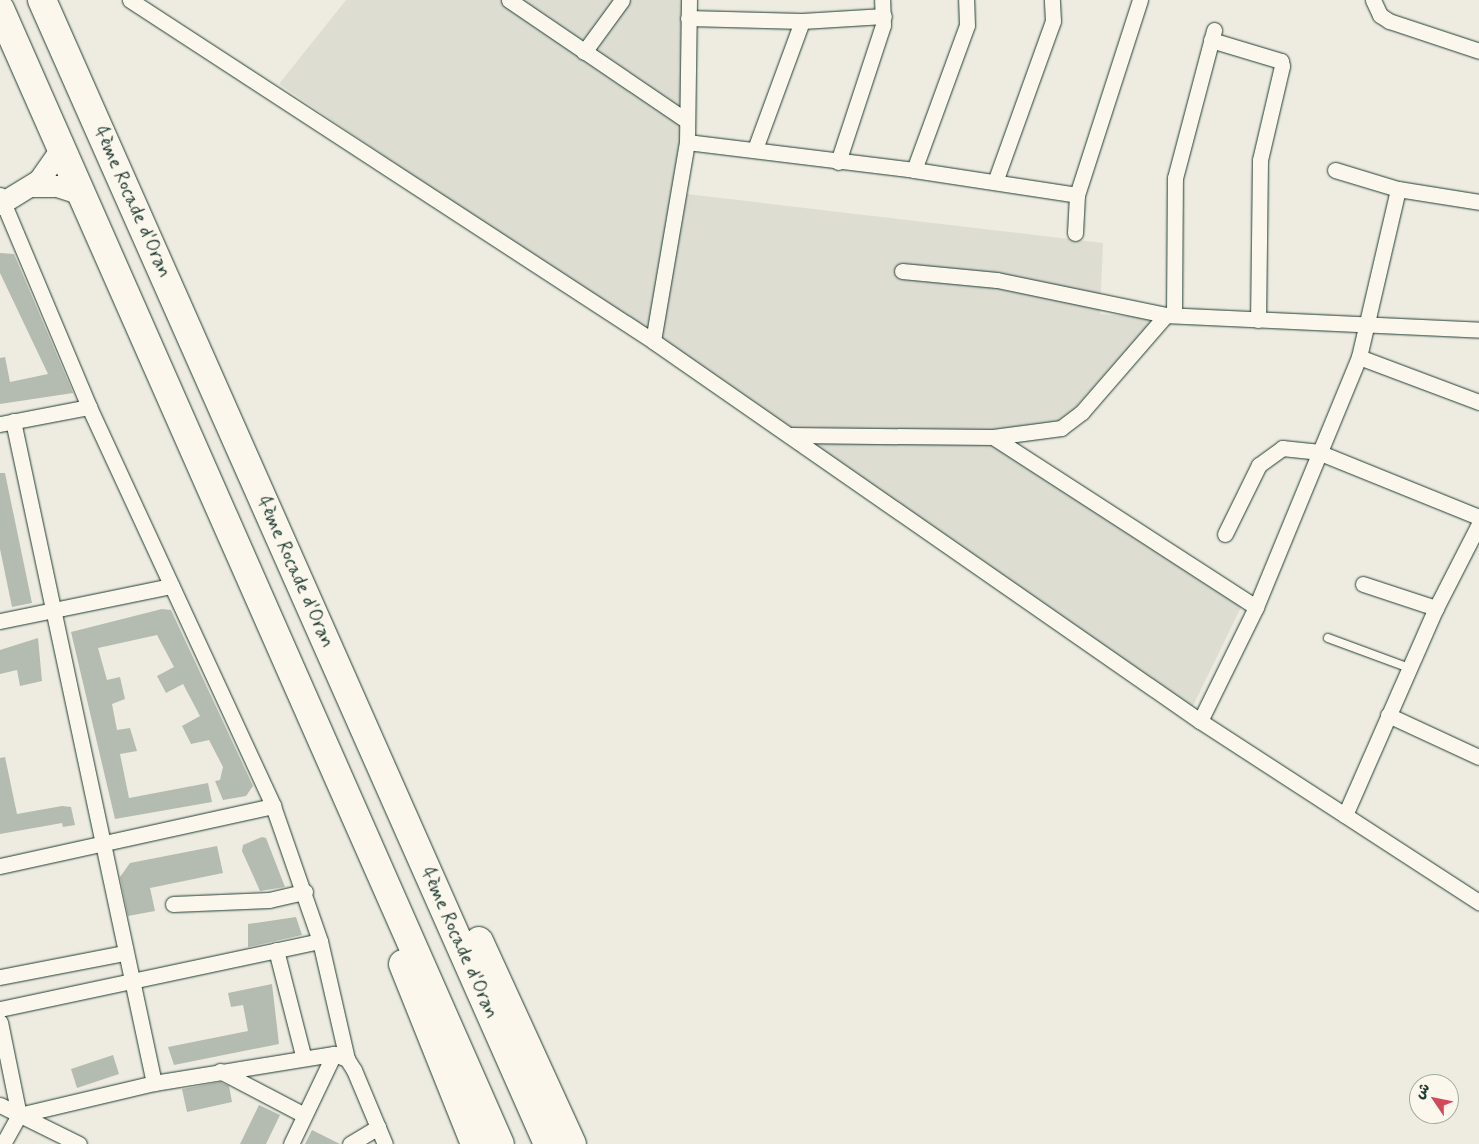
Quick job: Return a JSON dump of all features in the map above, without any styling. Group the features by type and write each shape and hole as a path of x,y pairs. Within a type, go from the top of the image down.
{"highway":[{"name":"4ème Rocade d'Oran","path":"42,0 548,1144"},
{"path":"0,9 500,1144"},
{"path":"370,745 473,929 572,1144"},
{"path":"367,845 407,977 475,1144"}],"street":[{"path":"130,0 653,341 791,435 1200,721 1479,902"},
{"path":"509,0 684,119"},
{"path":"584,52 622,0"},
{"path":"653,341 687,142 684,119 689,0"},
{"path":"838,162 884,16 882,0"},
{"path":"914,170 967,25 966,0"},
{"path":"995,182 1053,21 1052,0"},
{"path":"1075,233 1077,195 1140,0"},
{"path":"1373,0 1380,15 1389,21 1479,51"},
{"path":"688,18 802,21 884,16"},
{"path":"755,149 802,21"},
{"path":"791,435 993,437 1061,428 1082,412 1170,315 1175,178 1212,35 1281,61 1282,66 1260,160 1258,320"},
{"path":"687,142 914,170 1077,195"},
{"path":"31,186 62,147"},
{"path":"1335,170 1398,188 1479,202"},
{"path":"81,194 57,186 31,186 1,200 89,407 273,806 306,892 320,941 340,1056 378,1127 385,1144"},
{"path":"1200,721 1256,607 1318,452 1359,357 1364,325 1398,188"},
{"path":"902,271 997,280 1170,315 1479,330"},
{"path":"1359,357 1479,402"},
{"path":"89,407 7,422 55,611 125,953 154,1082"},
{"path":"993,437 1256,607"},
{"path":"1224,534 1246,485 1270,453 1282,448 1318,452 1479,517"},
{"path":"1345,815 1436,608 1479,524"},
{"path":"1363,584 1436,608"},
{"path":"0,621 171,586"},
{"path":"1388,715 1479,757"},
{"path":"0,866 273,806"},
{"path":"172,904 269,900 306,892"},
{"path":"0,1009 320,941"},
{"path":"276,950 303,1055"},
{"path":"0,977 125,953"},
{"path":"0,1022 19,1115 3,1144"},
{"path":"19,1115 154,1082 303,1055 340,1056"},
{"path":"291,1144 304,1116 340,1056"},
{"path":"220,1070 304,1116"},
{"path":"0,1105 79,1144"},
{"path":"350,1144 378,1127"}],"lane":[{"path":"1328,638 1409,668"}],"shaded area":[{"path":"346,0 692,0 678,193 1103,243 1100,314 1156,318 1064,420 996,442 1244,601 1192,708 279,84"}],"building":[{"path":"0,253 14,254 73,393 0,404 0,358 5,357 10,382 48,374 0,273"},
{"path":"0,473 5,473 32,603 12,607 0,549"},
{"path":"162,609 171,610 253,786 246,796 223,800 215,781 220,780 223,767 209,740 191,744 182,726 200,716 183,684 166,693 157,676 174,667 157,635 98,648 107,680 120,677 125,699 112,704 117,730 130,728 137,751 120,754 129,798 208,783 212,802 115,819 71,632"},
{"path":"38,638 42,681 20,686 17,670 0,674 0,650"},
{"path":"5,757 17,814 62,806 71,807 75,825 63,827 62,823 0,834 0,758"},
{"path":"262,837 266,838 285,887 260,891 242,851 243,845"},
{"path":"217,846 223,873 150,888 155,911 128,916 120,877 130,863"},
{"path":"296,917 302,935 248,947 248,924"},
{"path":"272,984 279,1044 174,1065 168,1047 248,1031 243,1005 231,1007 228,993"},
{"path":"113,1055 119,1074 77,1088 71,1069"},
{"path":"220,1082 229,1086 232,1102 187,1112 182,1089"},
{"path":"259,1105 280,1115 266,1144 240,1144"},
{"path":"312,1130 340,1144 305,1144"}]}
